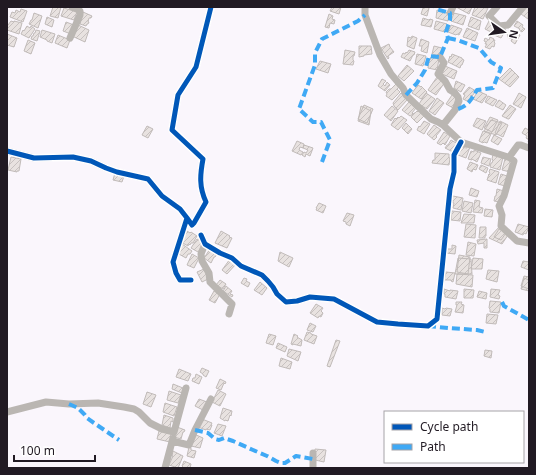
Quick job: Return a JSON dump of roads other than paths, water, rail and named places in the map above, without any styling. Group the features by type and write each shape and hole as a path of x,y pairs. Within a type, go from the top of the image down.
{"street":[{"path":"70,38 80,15 80,11 72,7"},
{"path":"7,151 34,158 73,157 91,161 117,172 148,179 162,196 180,209 192,225 206,202 200,184 203,159 172,130 178,95 196,66 212,7"},
{"path":"365,7 365,14 380,55 391,74 403,88 406,95 431,119 443,125 461,142 509,157 514,161 504,196 499,206 502,215 501,226 517,241 529,242"},
{"path":"497,7 489,16 499,26 508,24 523,7"},
{"path":"440,57 444,63 438,74 445,81 450,90 455,93 459,101 455,110 443,125"},
{"path":"201,235 205,244 232,258 241,266 262,275 277,294 286,302 297,301 310,297 334,298 377,322 428,326 437,319 450,189 454,172 454,155 461,142"},
{"path":"509,157 518,145 529,148"},
{"path":"186,218 173,262 180,280 191,280"},
{"path":"205,244 201,254 202,261 209,273 210,282 232,304 229,314"},
{"path":"164,468 186,388"},
{"path":"172,441 189,445 211,399"},
{"path":"7,412 46,402 69,404 108,404 139,412 150,423 162,429 174,432"},
{"path":"313,454 313,468"}]}
